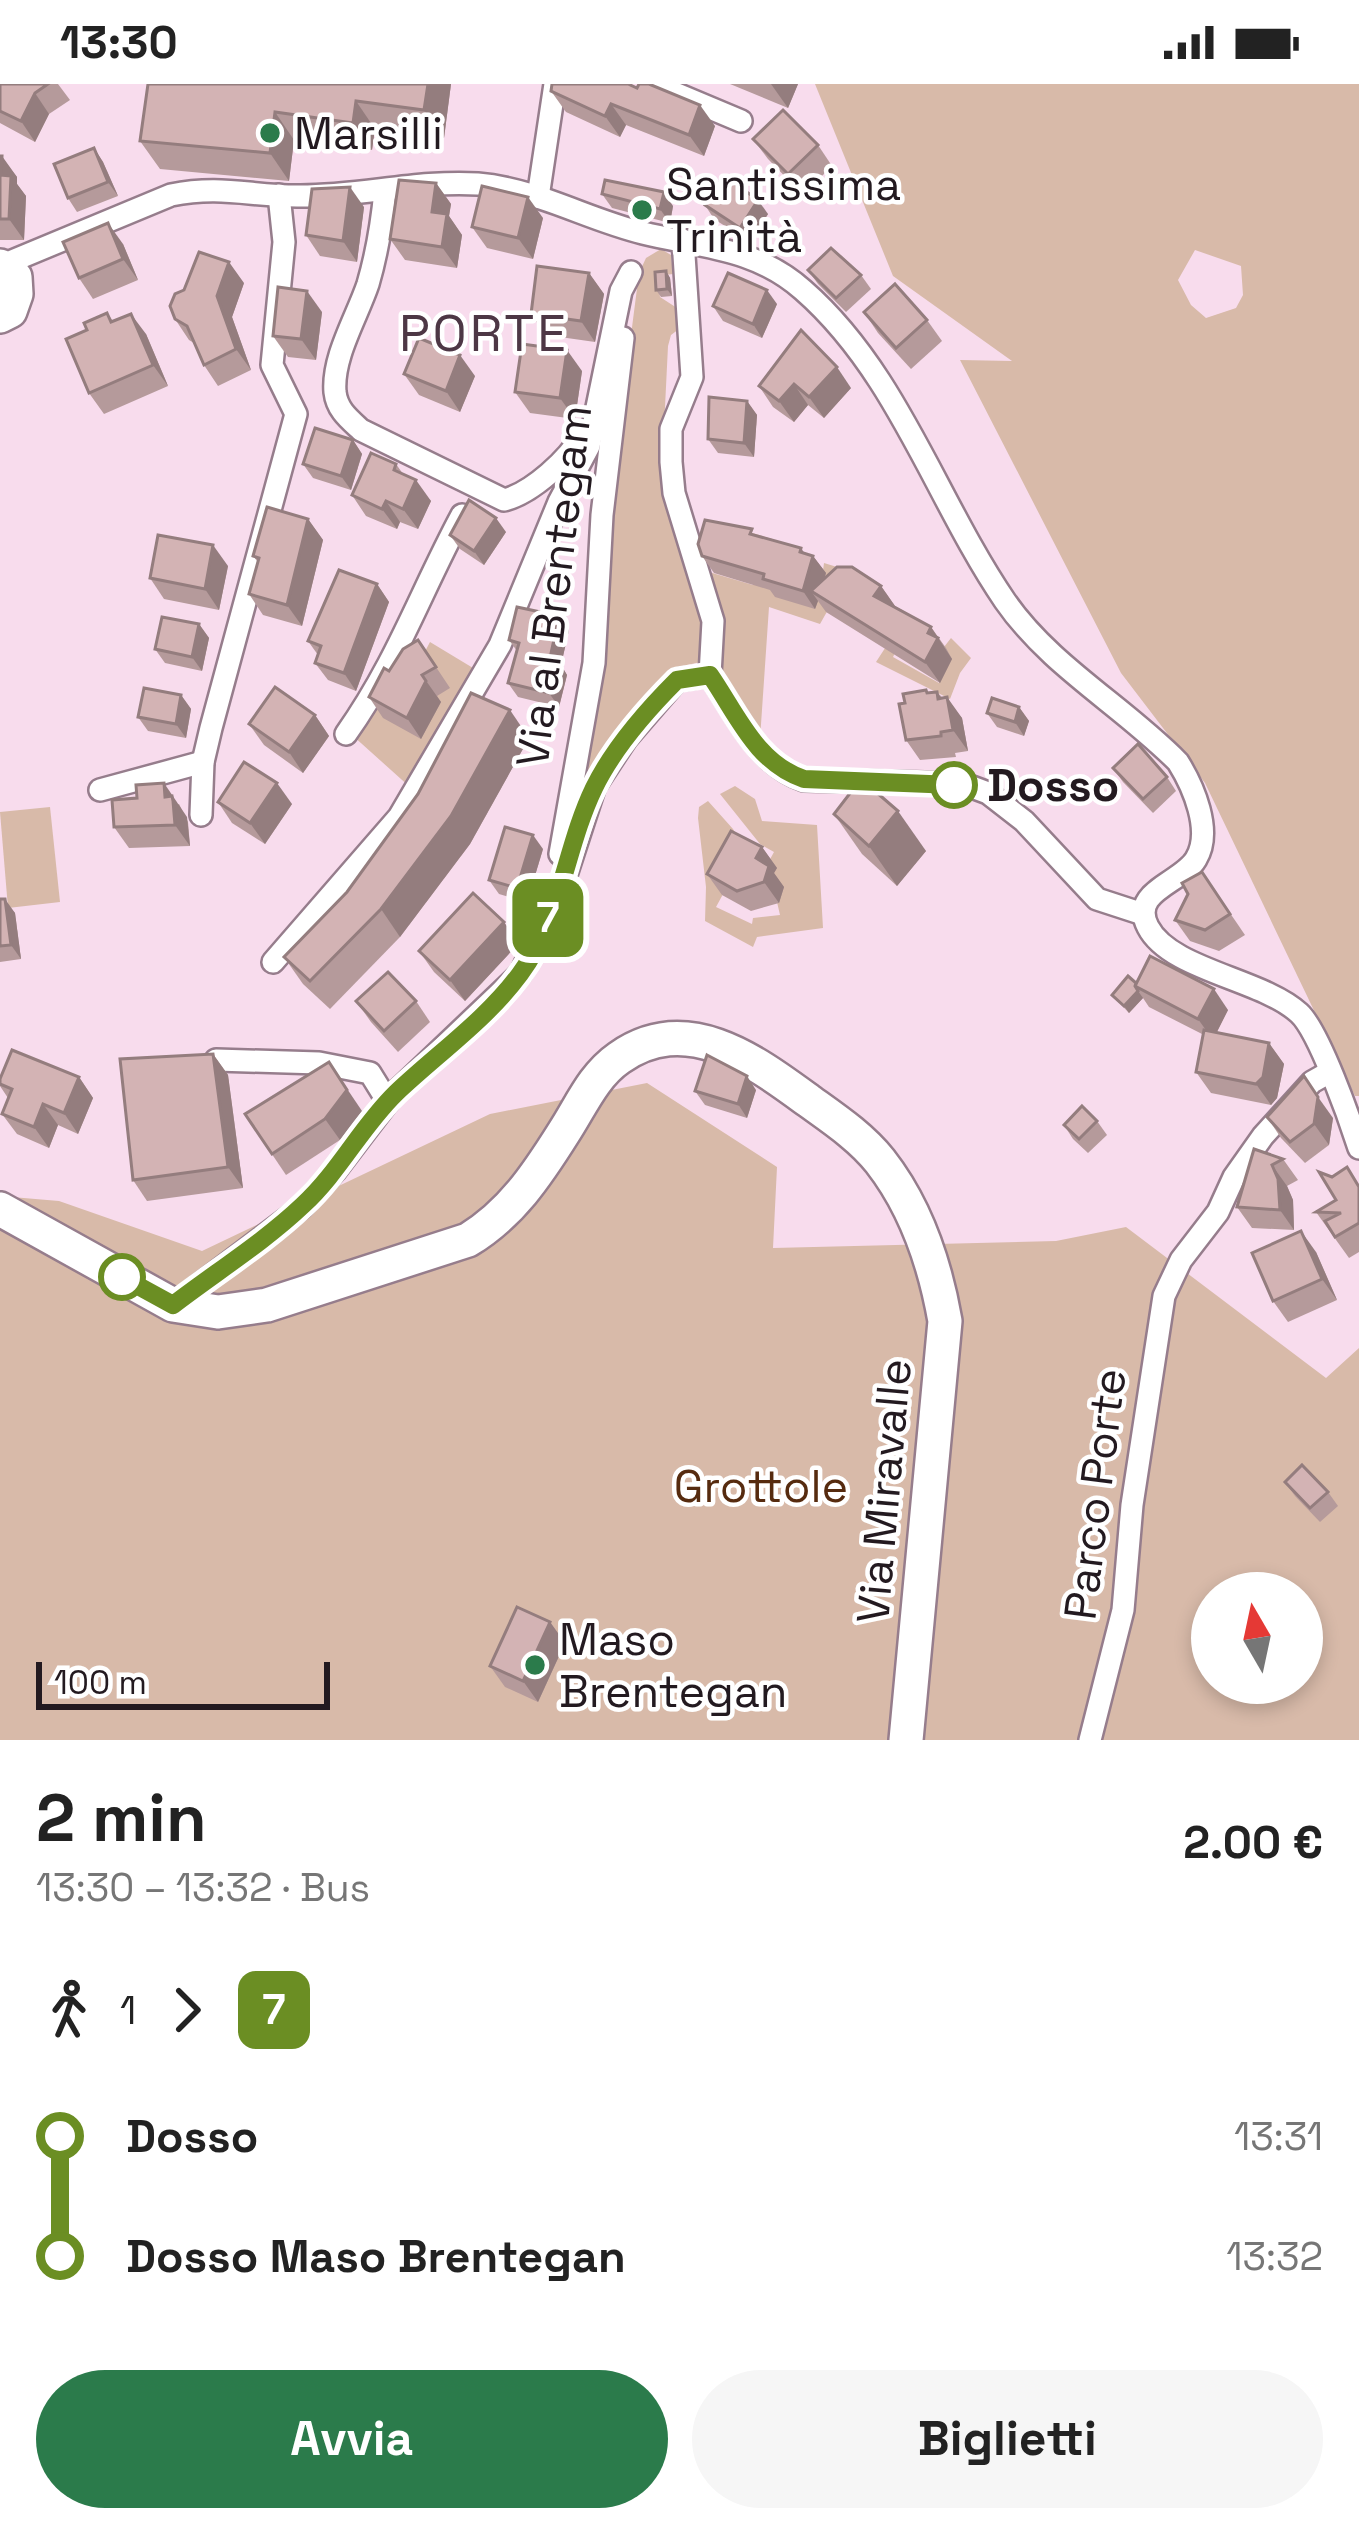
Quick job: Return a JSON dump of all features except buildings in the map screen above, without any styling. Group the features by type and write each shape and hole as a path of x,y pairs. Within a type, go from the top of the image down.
{"street":[{"path":"538,197 555,84"},
{"path":"652,84 741,121"},
{"path":"0,266 171,195 219,189 279,195 476,184 538,197 640,232 757,259 781,272 824,311 865,361 1018,620 1178,762 1191,784 1201,844 1196,859 1148,897 1143,914 1150,932 1163,945 1291,1006 1311,1029 1359,1148"},
{"path":"385,190 379,244 338,366 334,388 338,405 362,430 504,500 516,497 579,442 595,414"},
{"path":"201,815 203,762 296,414 272,365 284,242 279,195"},
{"name":"Via al Brentegam","path":"565,878 560,856 594,664 602,514 640,232"},
{"path":"683,240 692,377 670,429 670,462 679,514 713,621 710,675 754,745 789,774 804,779 960,786 988,794 1024,821 1097,899 1143,914"},
{"path":"0,266 15,277 16,294 10,311 0,316"},
{"path":"273,962 420,788 500,645 559,502 589,446 621,291 631,272"},
{"path":"346,734 398,653 422,589 476,488"},
{"name":"Via al Brentegam","path":"173,1305 301,1208 388,1102 521,973 565,878 595,786 626,739 677,680 710,675"},
{"path":"100,790 203,762"},
{"name":"Via Miravalle","path":"0,1209 173,1305 218,1312 267,1305 468,1240 494,1224 518,1200 592,1084 618,1059 652,1044 692,1039 719,1043 748,1057 853,1133 880,1161 917,1225 939,1284 944,1343 906,1740"},
{"path":"216,1060 348,1066 370,1073 388,1102"},
{"name":"Parco Porte","path":"1090,1740 1123,1610 1132,1505 1164,1296 1181,1260 1218,1212 1234,1177 1263,1136 1312,1082 1330,1078"}],"green space":[{"path":"815,84 1359,84 1359,1096 1205,783 1121,673 960,360 1012,361 893,276","holes":["1195,250 1241,266 1243,295 1236,308 1206,318 1191,305 1178,280"]},
{"path":"661,249 671,255 673,274 657,276 660,297 677,308 679,329 668,346 662,468 667,509 704,618 701,662 673,668 647,696 650,698 568,824 639,273 646,258"},
{"path":"739,529 772,539 820,594 824,563 850,571 820,624 769,607 760,739 720,665 699,547 713,551 709,572 753,585"},
{"path":"902,622 908,626 893,657 939,683 944,647 951,638 971,658 950,699 876,662"},
{"path":"430,642 478,671 411,788 352,735 382,692 421,659"},
{"path":"735,786 755,799 762,821 817,825 823,928 757,937 753,947 705,921 698,818 699,807 708,801 746,852 716,907 752,924 753,918 780,915 768,863 774,852 760,844 720,794"},
{"path":"50,807 60,902 8,908 0,812"},
{"name":"Grottole","path":"647,1083 777,1167 773,1248 1056,1241 1126,1227 1326,1378 1359,1348 1359,1740 0,1740 0,1196 59,1201 202,1251 490,1114"}],"bus line":[{"name":"7","path":"122,1277 173,1305 301,1208 335,1172 393,1095 521,973 565,878 595,786 626,739 677,680 710,675 754,745 789,774 804,779 954,785"}],"place":[{"name":"Marsilli","path":"270,133"},
{"name":"Santissima Trinità","path":"642,210"},
{"name":"Dosso","path":"954,785"},
{"name":"Maso Brentegan","path":"535,1665"}],"district":[{"name":"PORTE","path":"484,333"}]}
